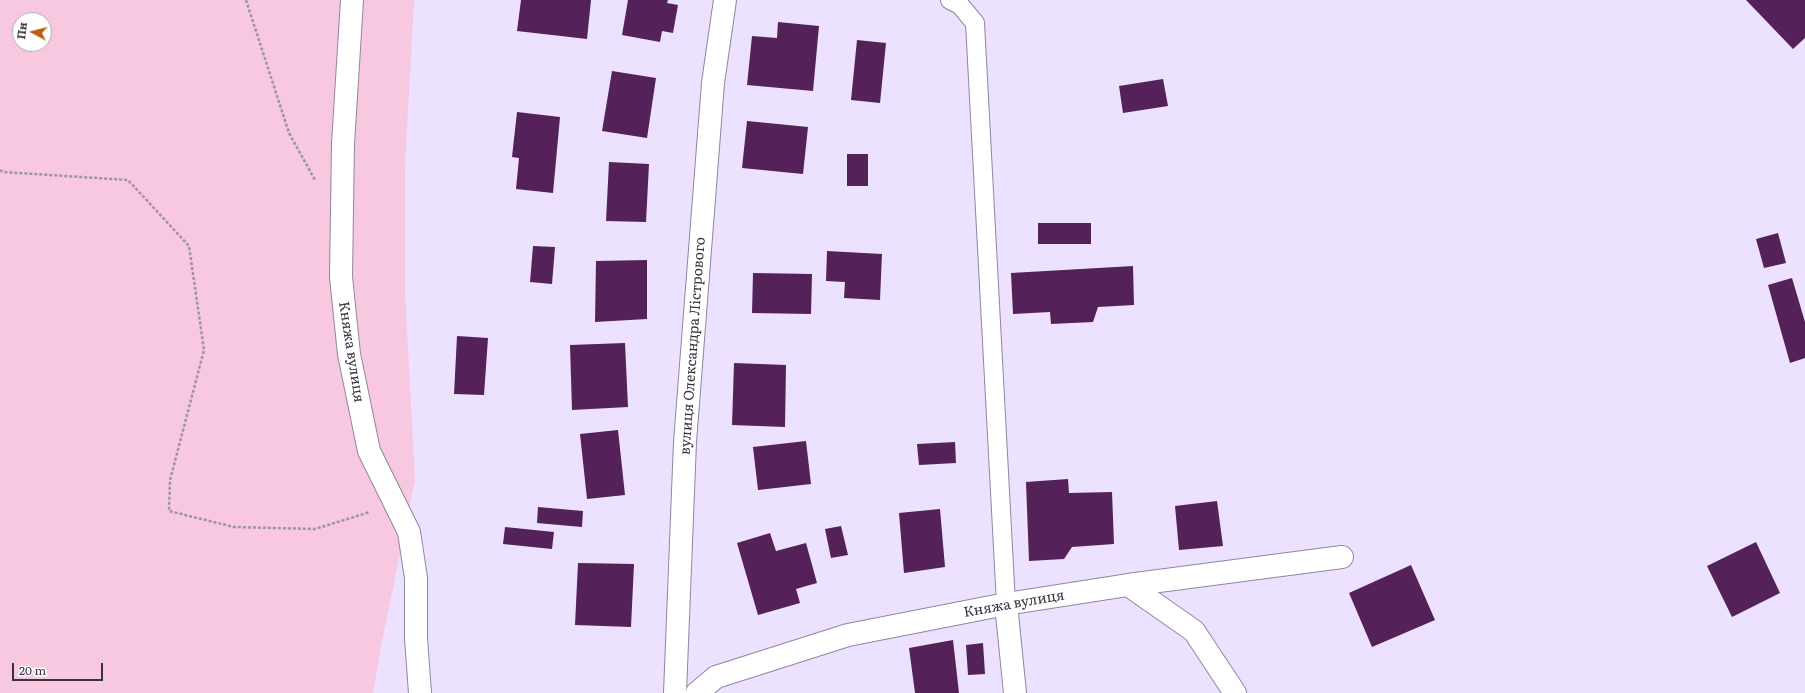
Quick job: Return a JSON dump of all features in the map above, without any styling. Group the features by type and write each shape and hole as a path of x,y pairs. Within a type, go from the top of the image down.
{"street":[{"name":"Княжа вулиця","path":"352,0 343,144 341,277 349,354 369,451 409,532 416,578 416,638 420,693"},
{"name":"вулиця Олександра Лістрового","path":"675,693 685,442 713,83 725,0"},
{"name":"Княжа вулиця","path":"697,693 716,677 848,635 1006,604 1128,585 1342,557"},
{"path":"1128,585 1194,631 1235,693"},
{"path":"1006,604 1015,693"}],"lane":[{"path":"950,0 960,5 975,23 1006,604"}],"path":[{"path":"246,0 289,133 315,182"},
{"path":"0,170 3,172 128,180 189,246 204,350 170,480 170,511 234,527 315,529 396,505"}],"shaded area":[{"path":"0,0 414,0 405,165 405,293 415,479 373,693 0,693"}],"building":[{"path":"521,0 591,0 587,39 517,31"},
{"path":"628,0 668,0 667,3 678,5 673,33 662,31 660,42 622,35"},
{"path":"1746,0 1805,0 1805,38 1793,49"},
{"path":"778,22 819,26 813,91 747,85 752,36 777,38"},
{"path":"857,40 886,43 880,103 851,100"},
{"path":"612,71 656,78 647,138 602,131"},
{"path":"1163,79 1168,106 1123,113 1119,86"},
{"path":"517,112 560,117 553,193 516,189 519,158 512,157"},
{"path":"747,121 808,127 803,174 742,168"},
{"path":"847,154 868,154 868,186 847,186"},
{"path":"609,162 649,164 646,222 606,221"},
{"path":"1038,223 1091,223 1091,244 1038,244"},
{"path":"1778,233 1786,263 1764,268 1756,239"},
{"path":"533,246 555,247 552,284 530,282"},
{"path":"827,251 882,254 880,300 844,298 845,282 826,281"},
{"path":"647,260 647,319 595,322 596,261"},
{"path":"1133,266 1134,305 1098,307 1093,322 1051,324 1050,312 1013,314 1011,273"},
{"path":"753,273 812,274 811,314 752,313"},
{"path":"1792,278 1805,322 1805,358 1790,363 1768,285"},
{"path":"457,336 488,338 484,395 454,394"},
{"path":"625,343 628,407 572,410 570,345"},
{"path":"734,363 786,365 785,427 732,425"},
{"path":"618,430 625,495 587,499 580,434"},
{"path":"806,441 811,484 758,490 753,447"},
{"path":"955,442 956,463 919,465 917,444"},
{"path":"1068,479 1069,493 1112,492 1114,544 1072,547 1064,559 1029,561 1026,482"},
{"path":"1217,501 1223,546 1179,550 1175,506"},
{"path":"538,507 583,511 582,527 537,523"},
{"path":"940,509 945,567 904,573 899,513"},
{"path":"841,526 848,555 831,558 825,529"},
{"path":"505,527 554,532 552,549 503,544"},
{"path":"770,533 776,551 806,543 817,583 796,589 800,603 758,615 737,543"},
{"path":"1756,542 1780,593 1732,617 1707,566"},
{"path":"578,563 634,564 631,627 575,625"},
{"path":"1411,565 1435,620 1372,647 1349,593"},
{"path":"953,640 959,693 915,693 909,648"},
{"path":"983,643 985,674 968,675 966,645"}]}
